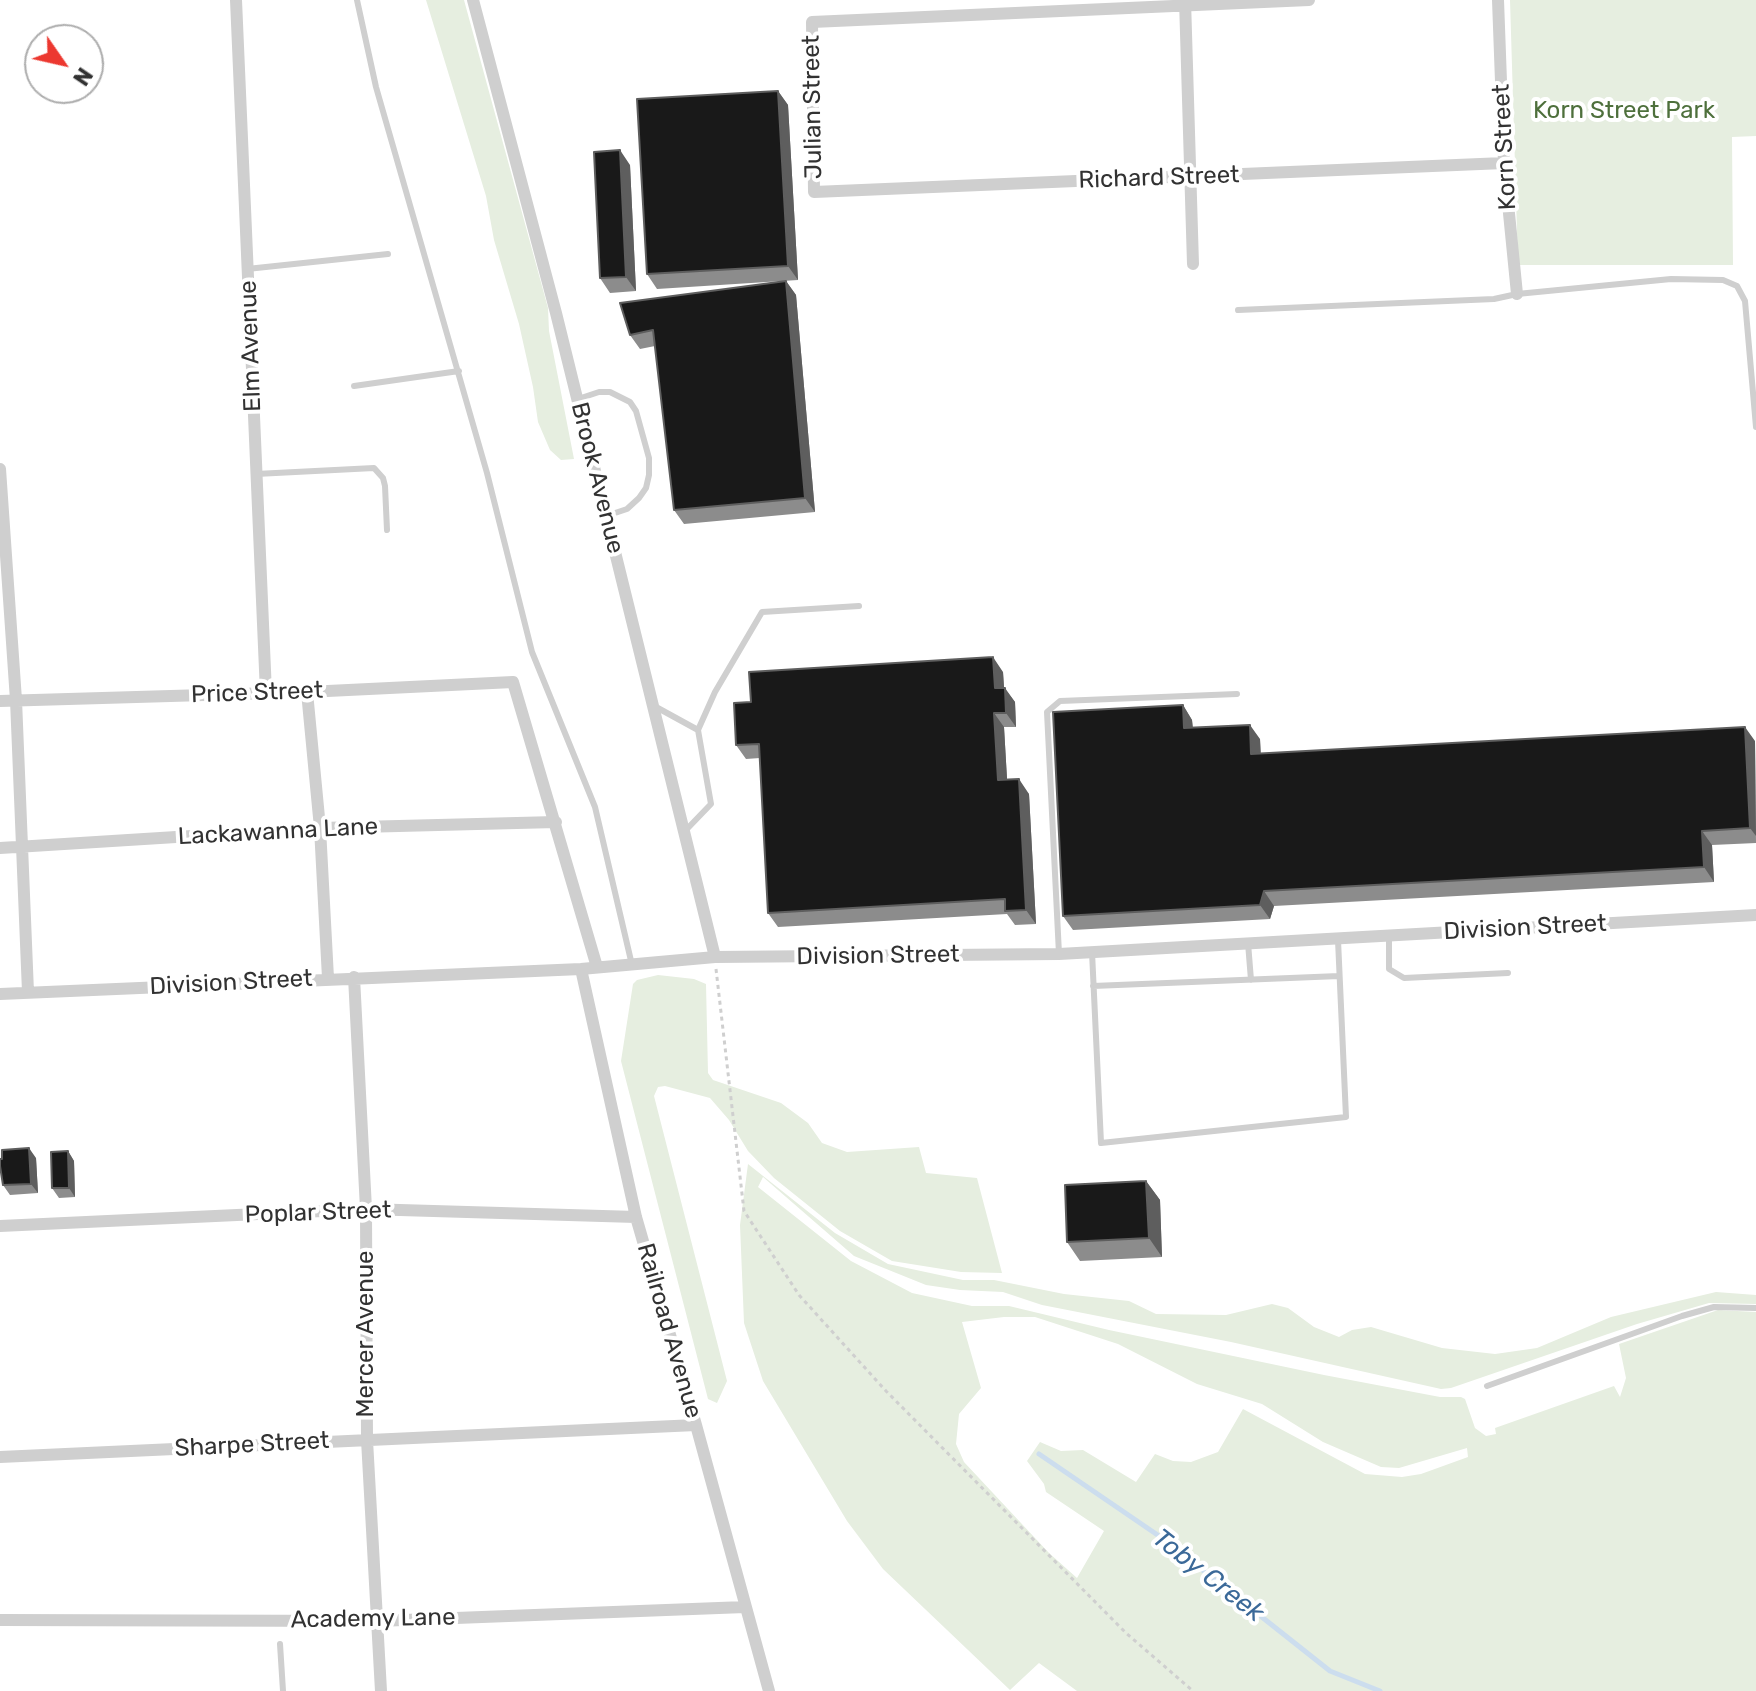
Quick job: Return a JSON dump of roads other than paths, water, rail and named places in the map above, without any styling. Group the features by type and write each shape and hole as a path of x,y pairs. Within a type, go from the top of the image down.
{"street":[{"name":"Elm Avenue","path":"236,0 266,693"},
{"name":"Brook Avenue","path":"473,0 578,399 715,957"},
{"path":"1193,264 1185,3 1309,0"},
{"name":"Korn Street","path":"1498,0 1504,163 1517,294"},
{"name":"Julian Street","path":"814,192 812,22 1185,3"},
{"name":"Richard Street","path":"814,192 1504,163"},
{"path":"0,469 16,700 28,992"},
{"name":"Price Street","path":"0,701 513,682 556,822"},
{"path":"307,692 320,828 328,978"},
{"path":"556,822 597,967"},
{"name":"Lackawanna Lane","path":"0,848 320,828 556,822"},
{"name":"Division Street","path":"0,994 581,969 715,957 1059,954 1756,915"},
{"name":"Railroad Avenue","path":"581,969 636,1217 769,1691"},
{"name":"Mercer Avenue","path":"354,977 366,1209 367,1440 381,1691"},
{"name":"Poplar Street","path":"0,1226 366,1209 636,1217"},
{"name":"Sharpe Street","path":"0,1457 696,1425"},
{"name":"Academy Lane","path":"0,1620 377,1621 745,1607"}],"lane":[{"path":"357,0 376,87 459,371 532,652 595,807 632,965"},
{"path":"247,269 388,254"},
{"path":"1238,310 1494,299 1671,279 1723,280 1737,286 1745,301 1756,427"},
{"path":"354,386 459,371"},
{"path":"578,399 610,392 630,402 636,411 649,458 646,488 639,498 627,509 606,516"},
{"path":"256,474 374,468 383,478 385,486 387,530"},
{"path":"684,832 711,804 698,730 715,692 762,612 859,606"},
{"path":"1059,954 1047,712 1060,701 1237,694"},
{"path":"653,705 698,730"},
{"path":"1389,935 1389,969 1404,978 1508,973"},
{"path":"1092,952 1101,1143 1346,1117 1338,938"},
{"path":"1248,943 1251,980"},
{"path":"1093,986 1339,976"},
{"path":"1487,1386 1682,1316 1714,1307 1756,1308"},
{"path":"280,1644 283,1691"}],"waterway":[{"name":"Toby Creek","path":"1039,1454 1162,1538 1330,1671 1380,1691"}],"park label":[{"name":"Korn Street Park","path":"1624,111"}]}
